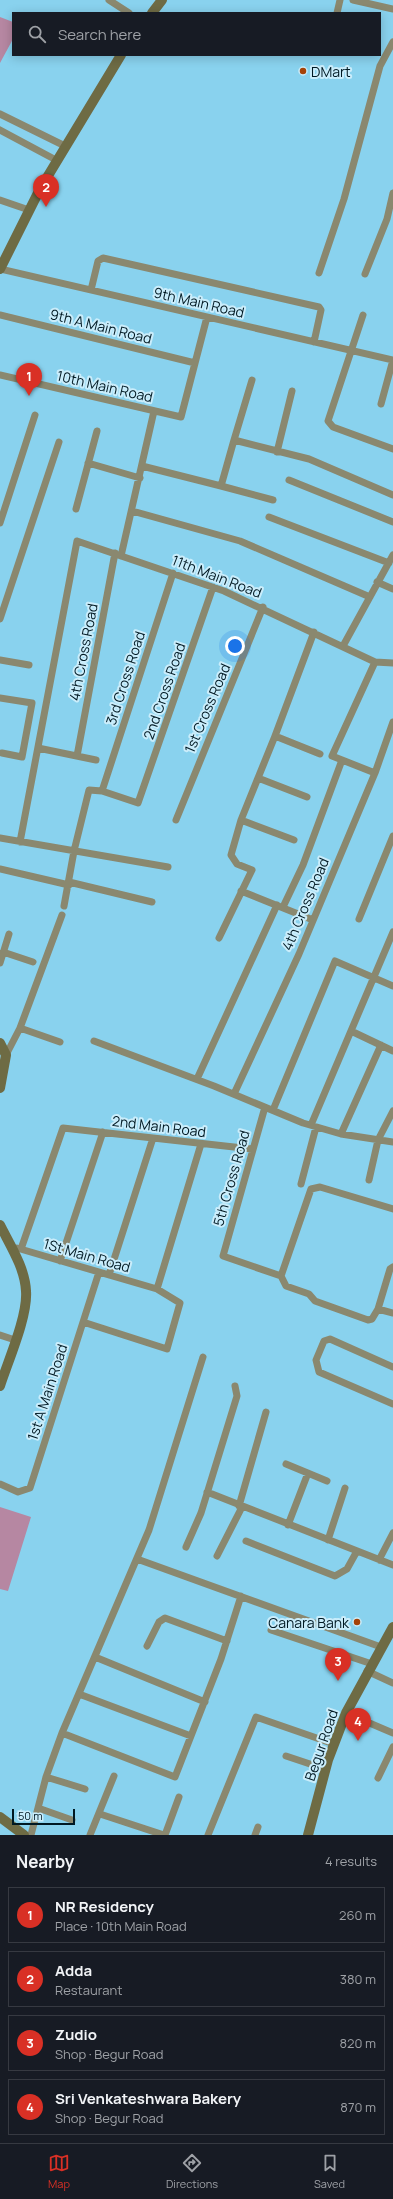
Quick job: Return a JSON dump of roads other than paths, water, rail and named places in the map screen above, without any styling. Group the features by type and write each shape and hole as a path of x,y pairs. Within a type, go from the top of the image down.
{"street":[{"path":"109,0 128,12"},
{"path":"153,12 162,0"},
{"path":"337,12 340,0"},
{"path":"353,0 393,9"},
{"path":"319,273 344,199 380,66 393,42"},
{"path":"1,266 56,160 119,56"},
{"path":"0,114 64,146"},
{"path":"0,130 56,160"},
{"path":"365,274 390,221 393,193"},
{"path":"0,200 29,210"},
{"path":"91,290 98,261 103,258 311,305 319,307 321,310 314,342"},
{"name":"9th Main Road","path":"1,266 91,290 393,360"},
{"name":"9th A Main Road","path":"0,315 195,362"},
{"path":"363,315 328,421 333,427 393,449"},
{"path":"195,362 207,317"},
{"path":"381,404 393,360"},
{"name":"10th Main Road","path":"0,374 181,417 195,362"},
{"path":"220,486 252,380"},
{"path":"277,452 292,391"},
{"path":"118,554 132,511 154,411"},
{"path":"0,523 35,414"},
{"path":"76,509 97,431"},
{"path":"234,440 309,459 393,495"},
{"path":"0,619 59,442"},
{"path":"88,463 140,478"},
{"path":"142,466 273,500"},
{"path":"289,480 393,522"},
{"path":"132,511 240,541 370,597"},
{"path":"269,517 388,563"},
{"name":"11th Main Road","path":"38,748 78,541 213,587 263,607 375,662"},
{"name":"4th Cross Road","path":"77,756 118,554"},
{"path":"343,646 393,555"},
{"name":"3rd Cross Road","path":"102,791 173,573"},
{"path":"377,582 393,589"},
{"name":"2nd Cross Road","path":"102,791 138,803 213,587"},
{"name":"1st Cross Road","path":"176,820 263,607"},
{"path":"219,938 252,870 237,864 231,855 241,820 314,632"},
{"path":"0,660 29,665"},
{"path":"375,773 332,756 375,662 393,663"},
{"path":"0,698 32,703 22,756 2,753"},
{"name":"4th Cross Road","path":"234,1094 314,920 375,773 393,722"},
{"path":"274,736 320,754"},
{"path":"20,842 38,748 96,760"},
{"path":"197,1079 280,906 303,866 342,760"},
{"path":"258,778 307,797"},
{"path":"64,906 74,851 89,790 102,791"},
{"path":"241,820 294,840"},
{"path":"359,919 393,836"},
{"path":"0,838 168,867"},
{"path":"0,869 152,902"},
{"path":"241,891 314,920"},
{"path":"0,1088 6,1055 20,1028 62,915"},
{"path":"301,1184 313,1126 393,932"},
{"path":"0,963 9,934"},
{"path":"3,952 33,962"},
{"path":"273,1110 335,961 393,986"},
{"path":"20,1028 60,1042"},
{"path":"351,1031 393,1051"},
{"path":"94,1041 197,1079 313,1126 341,1134 393,1142"},
{"path":"0,1043 6,1055"},
{"path":"341,1134 381,1045"},
{"name":"5th Cross Road","path":"265,1107 223,1256 281,1276"},
{"path":"369,1180 378,1140 393,1111"},
{"name":"2nd Main Road","path":"21,1249 63,1128 252,1149"},
{"path":"60,1261 103,1132"},
{"path":"109,1275 153,1138"},
{"path":"157,1289 201,1144"},
{"path":"393,1209 320,1187 311,1189 281,1276 286,1286 309,1294 315,1301 368,1320 372,1319 378,1309 390,1269 393,1267"},
{"path":"0,1225 22,1271 26,1291 24,1312 1,1379"},
{"name":"1St Main Road","path":"10,1245 157,1289 180,1304 167,1349 83,1322"},
{"name":"1st A Main Road","path":"0,1484 18,1492 30,1488 99,1272"},
{"path":"378,1309 393,1313"},
{"path":"0,1335 15,1340"},
{"path":"393,1367 330,1339 324,1341 316,1360 319,1372 393,1404"},
{"path":"31,1835 46,1777 62,1733 138,1559 149,1530 203,1356"},
{"path":"186,1548 207,1492 237,1396 235,1386"},
{"path":"217,1556 240,1506 266,1412"},
{"path":"286,1464 327,1481"},
{"path":"288,1525 308,1473"},
{"path":"328,1540 345,1488"},
{"path":"207,1492 393,1565"},
{"path":"379,1560 393,1533"},
{"path":"246,1541 335,1576 347,1569 357,1552"},
{"path":"138,1559 381,1647"},
{"path":"62,1733 175,1777 205,1702 242,1596"},
{"path":"147,1646 159,1622 165,1618 227,1641"},
{"name":"Begur Road","path":"308,1835 325,1769 346,1713 393,1627"},
{"path":"271,1630 370,1668 393,1683"},
{"path":"95,1657 205,1702"},
{"path":"79,1694 191,1736"},
{"path":"346,1713 393,1733"},
{"path":"208,1835 256,1717 334,1744"},
{"path":"378,1778 393,1747"},
{"path":"286,1756 325,1769"},
{"path":"90,1835 100,1814 114,1776"},
{"path":"46,1777 85,1789"},
{"path":"100,1814 161,1835 179,1797"},
{"path":"38,1808 72,1820"},
{"path":"0,1817 24,1835"},
{"path":"255,1835 258,1827"}],"place":[{"name":"DMart","path":"303,71"},
{"name":"Adda","path":"46,207"},
{"name":"NR Residency","path":"29,396"},
{"name":"Canara Bank","path":"357,1622"},
{"name":"Zudio","path":"338,1681"},
{"name":"Sri Venkateshwara Bakery","path":"358,1741"}]}
